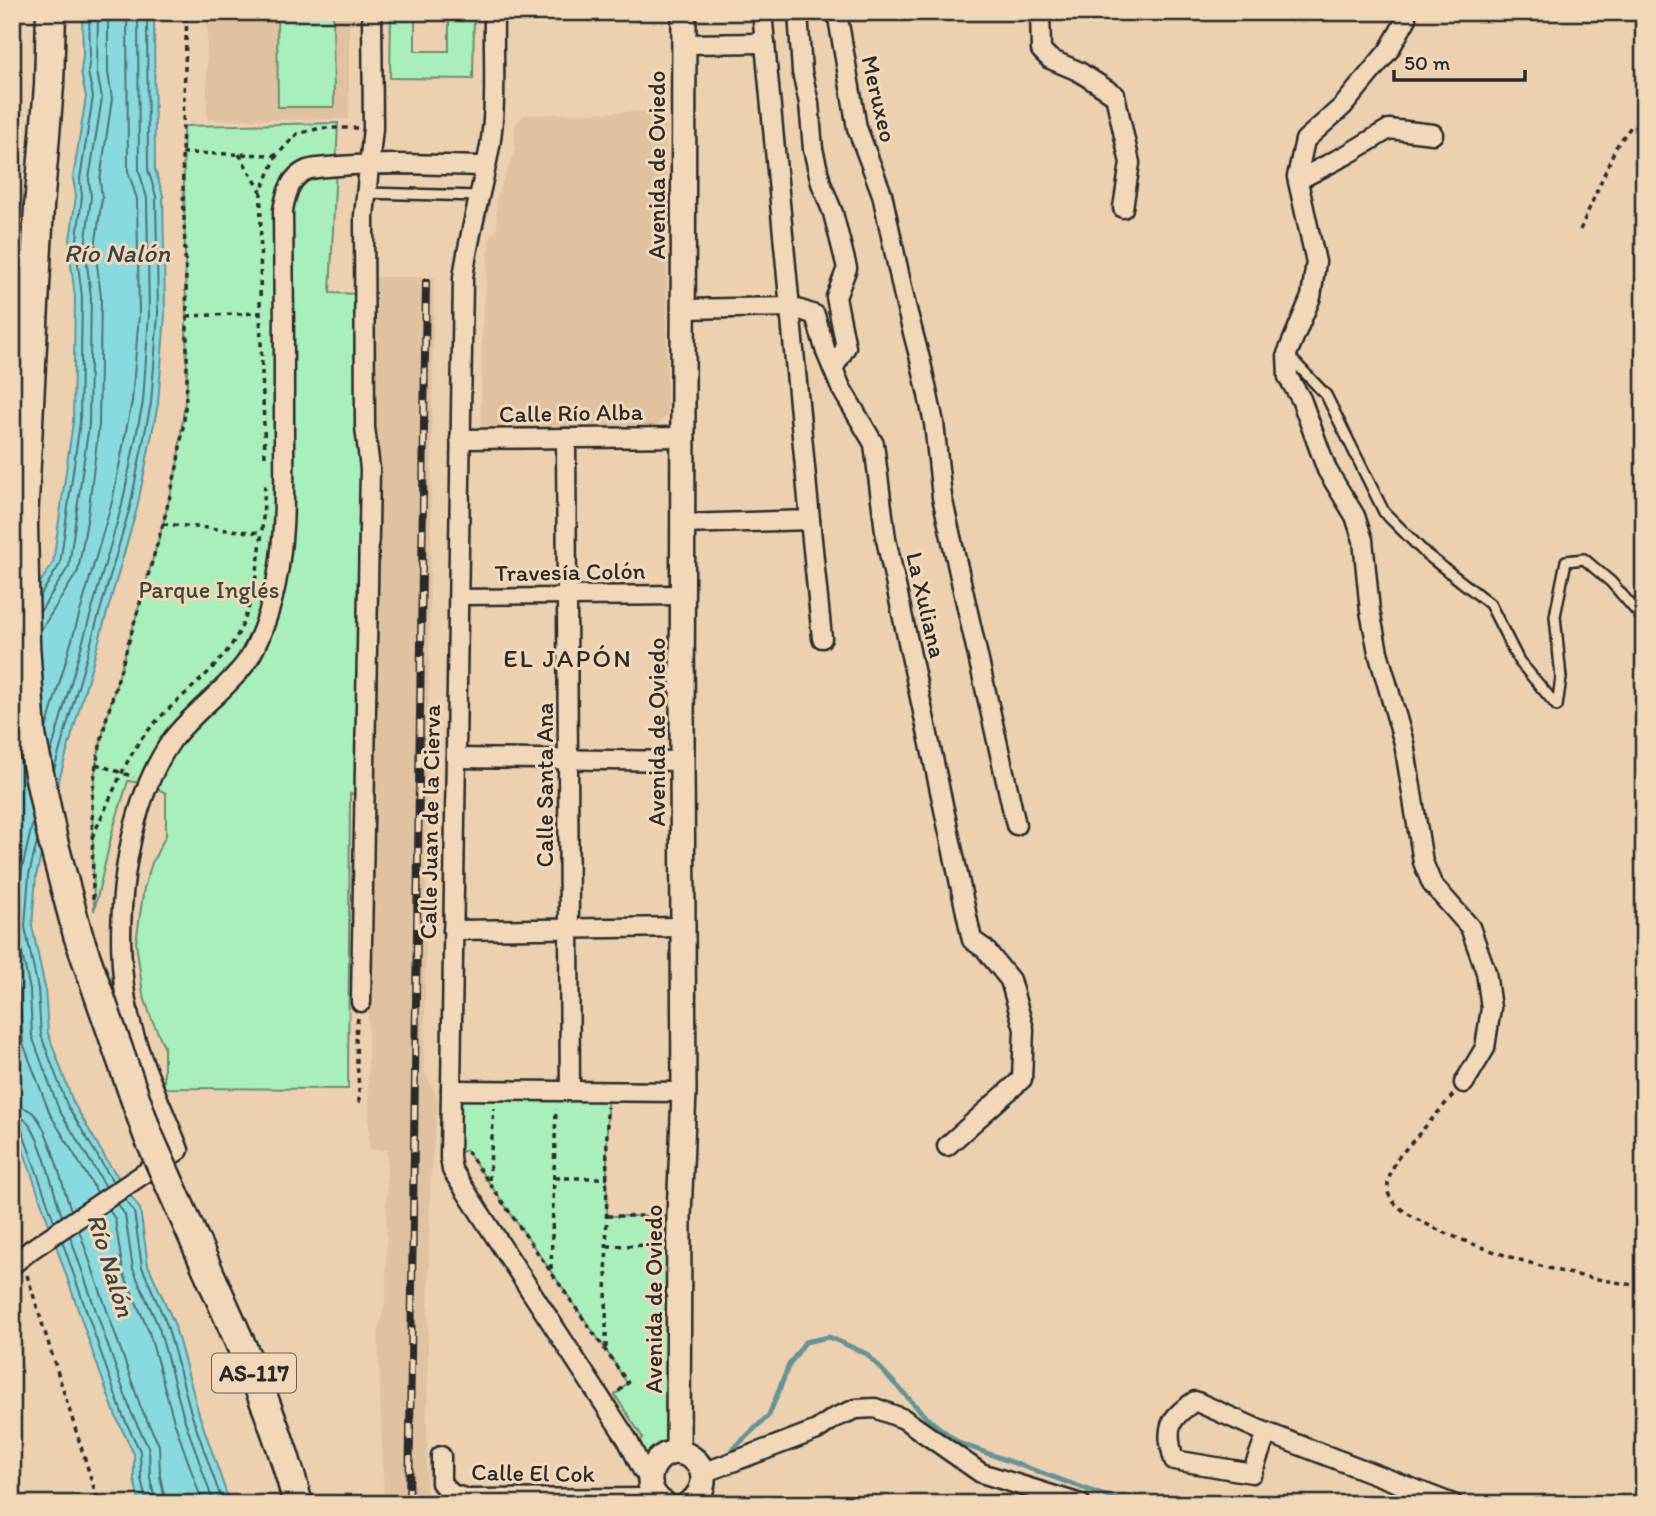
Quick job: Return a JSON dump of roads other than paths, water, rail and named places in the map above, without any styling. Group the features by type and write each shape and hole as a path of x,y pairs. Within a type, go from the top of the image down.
{"main road":[{"name":"AS-117","path":"51,12 23,521 25,643 31,735 53,841 78,935 148,1135 257,1381 289,1465 298,1504"}],"street":[{"path":"360,1002 370,469 365,426 365,193 373,128 372,12"},
{"name":"Calle Juan de la Cierva","path":"494,12 494,104 490,146 466,251 463,278 450,1157 453,1170 634,1448 662,1478"},
{"name":"Avenida de Oviedo","path":"662,1478 680,1245 684,1092 684,12"},
{"path":"762,12 822,638"},
{"path":"798,12 802,72 809,103 813,149 821,183 834,213 847,268 836,297 846,346 834,369"},
{"name":"Meruxeo","path":"837,12 857,128 882,194"},
{"path":"1040,12 1041,50 1050,60 1078,71 1115,96 1130,163 1123,208"},
{"path":"1401,12 1406,20 1389,50 1343,106 1305,140 1298,180 1316,262 1311,297 1287,354 1288,377 1301,399 1327,470 1355,516 1363,540 1370,611 1378,652 1404,743 1423,862 1433,884 1470,926 1486,972 1491,1007 1485,1048 1464,1083"},
{"path":"684,44 765,43"},
{"path":"1298,180 1389,129 1433,134"},
{"path":"22,1257 179,1150 139,1050 123,986 120,945 124,891 133,833 161,758 183,727 245,664 262,630 272,598 284,527 286,191 294,179 306,170 369,164 485,166"},
{"name":"La Xuliana","path":"882,194 934,424 942,497 1016,825"},
{"path":"683,309 792,307"},
{"name":"La Xuliana","path":"792,307 815,315 841,388 874,444 886,539 972,940 985,949 1010,980 1024,1029 1023,1079 947,1146"},
{"name":"Calle Río Alba","path":"460,439 682,437"},
{"name":"Calle Santa Ana","path":"563,1091 570,928 566,438"},
{"path":"684,523 810,520"},
{"name":"Travesía Colón","path":"458,597 684,595"},
{"path":"456,758 682,761"},
{"path":"453,930 683,927"},
{"path":"451,1090 684,1092"},
{"path":"1267,1433 1252,1473 1174,1460 1168,1437 1177,1413 1195,1401 1267,1433 1452,1504"},
{"path":"703,1473 817,1430 834,1418 856,1409 875,1408 904,1419 981,1473 1081,1504"},
{"name":"Calle El Cok","path":"442,1456 441,1483 452,1494 468,1499 662,1478"},
{"path":"662,1478 694,1458 703,1473 702,1487 692,1502"}],"lane":[{"path":"365,193 479,196"},
{"path":"1287,354 1326,395 1384,512 1426,554 1490,604 1519,661 1557,706 1562,678 1555,616 1566,561 1584,559 1611,582 1644,620"}],"water":[{"name":"Río Nalón","path":"82,12 154,12 155,170 163,195 165,315 158,404 137,508 59,780 36,876 32,926 45,988 48,1033 73,1102 107,1161 140,1209 148,1265 174,1323 199,1414 230,1504 140,1504 134,1480 134,1454 117,1419 25,1155 12,1125 12,625 53,563 73,422 75,297 69,248 76,196 73,178 86,97 81,72"}],"waterway":[{"path":"732,1450 769,1415 789,1365 805,1342 829,1337 867,1354 927,1418 959,1443 1131,1504"}],"railway":[{"path":"409,1504 426,282"}],"district":[{"name":"EL JAPÓN","path":"568,658"}],"park label":[{"name":"Parque Inglés","path":"209,590"}]}
